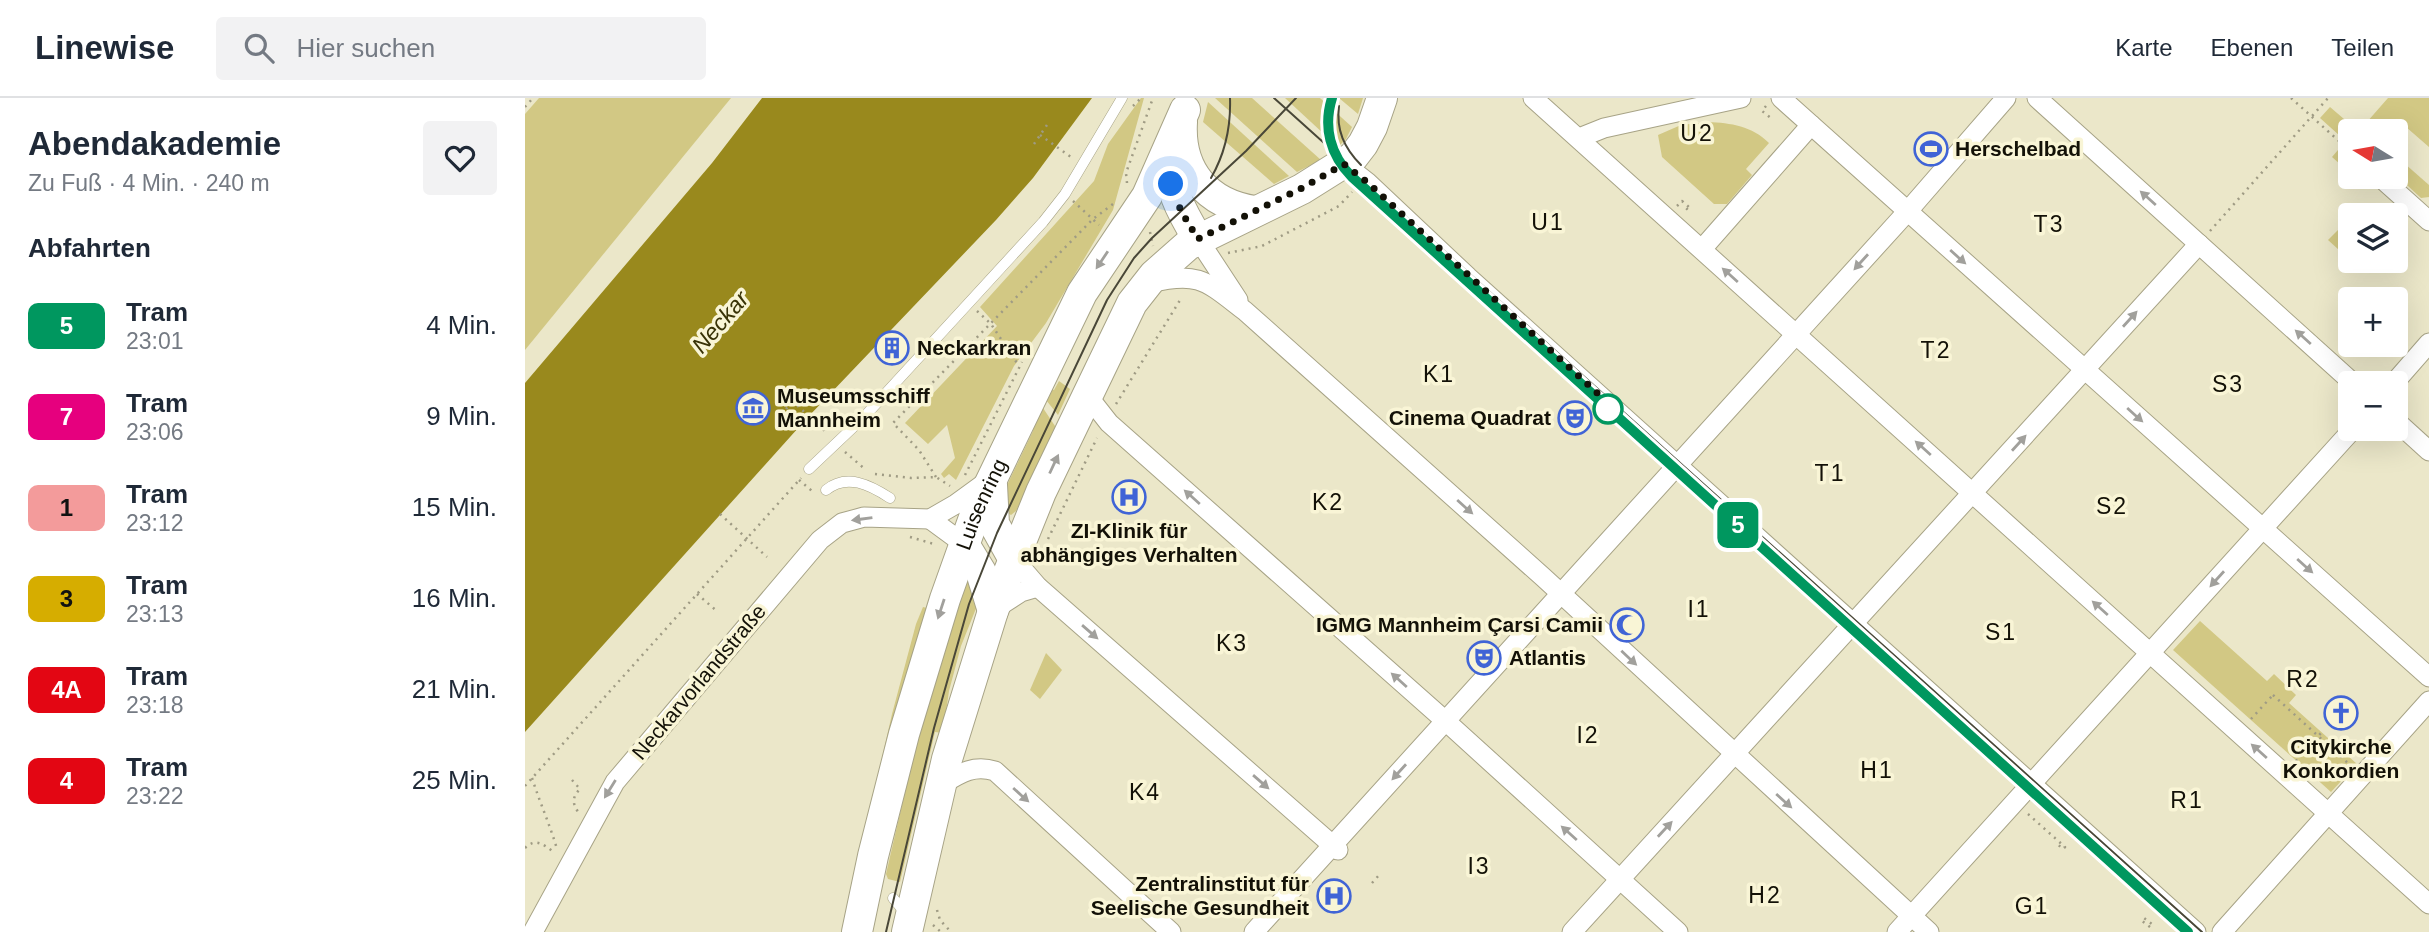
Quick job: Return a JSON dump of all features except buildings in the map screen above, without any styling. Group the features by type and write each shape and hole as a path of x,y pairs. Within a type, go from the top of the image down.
{"main road":[{"path":"914,917 941,785 964,700 993,611 1046,482 1119,327 1146,284 1188,246 1302,188 1354,172 1353,157 1363,144 1382,98"},
{"path":"1187,104 1182,123 1183,148 1192,172 1216,198 1241,209 1255,211"},
{"name":"Luisenring","path":"857,932 873,856 954,546 978,477 1081,293 1147,196 1187,104"},
{"path":"1171,145 1170,172 1174,196 1181,211 1188,246"},
{"path":"978,477 994,524 1013,558"},
{"path":"954,546 981,572 993,611"},
{"path":"873,856 887,893 914,917"}],"street":[{"path":"1533,98 2429,904"},
{"path":"1584,136 1604,128 1741,98"},
{"path":"1254,932 1335,848 1445,721 1907,212 2006,98"},
{"path":"2038,98 2340,371"},
{"path":"1771,107 1811,125 2429,677"},
{"path":"1702,250 1811,125"},
{"path":"1354,172 2196,932"},
{"path":"2393,189 2429,221"},
{"path":"1571,932 2199,244"},
{"path":"1188,246 1245,311"},
{"path":"1146,284 1180,276 1195,278 1245,311 1543,578 1929,932"},
{"path":"2404,371 2429,343"},
{"path":"1087,395 1107,421 1678,932"},
{"path":"2408,432 2429,451"},
{"path":"1897,932 2342,441"},
{"path":"954,546 930,519 945,512 978,477"},
{"name":"Neckarvorlandstraße","path":"533,932 597,812 622,773 821,540 842,523 864,517 930,519"},
{"path":"1013,558 1038,587 1335,848"},
{"path":"993,611 1021,592 1038,587"},
{"path":"2222,932 2429,701"},
{"path":"941,785 971,769 995,771 1171,932"}],"lane":[{"path":"809,469 905,373 1043,222 1065,194 1122,98"},
{"path":"823,494 835,483 845,481 869,484 890,498"}],"path":[{"path":"525,107 533,98"},
{"path":"1127,193 1126,173 1153,98"},
{"path":"2291,98 2338,140"},
{"path":"2199,244 2328,98"},
{"path":"1034,144 1047,125"},
{"path":"1040,135 1064,152"},
{"path":"1065,194 1093,219"},
{"path":"957,489 936,477 919,450 893,423 1093,219 1118,200"},
{"path":"1150,230 1153,250 1165,240 1188,246"},
{"path":"969,304 991,324 1019,366 978,477"},
{"path":"877,345 905,373"},
{"path":"786,409 799,393"},
{"path":"787,396 828,434"},
{"path":"848,455 869,472 911,478 936,477"},
{"path":"525,786 809,469"},
{"path":"799,480 823,494"},
{"path":"720,514 767,556"},
{"path":"899,534 954,546"},
{"path":"697,594 718,612"},
{"path":"2239,732 2273,694 2362,775"},
{"path":"2285,774 2319,735"},
{"path":"525,848 531,843 540,842 559,856 548,816 541,807 532,778"},
{"path":"572,780 580,789 574,799 575,808"},
{"path":"2015,802 2065,847 2063,849 2055,842"},
{"path":"1372,883 1381,874"},
{"path":"914,917 940,932"}],"shaded area":[{"path":"539,98 731,98 525,350 525,114"},
{"path":"1141,98 1144,98 1113,210 1046,323 1014,366 956,480 949,474 944,478 941,474 955,458 947,425 928,444 905,423 997,326 980,307 1094,181 1108,144"},
{"path":"1215,98 1252,98 1321,160 1297,172"},
{"path":"1285,98 1320,98 1352,127 1346,139 1338,147"},
{"path":"1339,98 1363,98 1358,114"},
{"path":"2388,98 2429,98 2429,147 2408,129 2408,119 2370,119"},
{"path":"1208,102 1289,176 1274,184 1203,122"},
{"path":"2330,107 2344,119 2338,119 2338,134 2320,118"},
{"path":"1708,122 1741,127 1756,133 1769,143 1746,169 1752,175 1727,204 1714,204 1662,157 1658,135 1681,125"},
{"path":"2338,150 2338,162 2332,157"},
{"path":"2408,167 2429,185 2429,197 2421,198 2408,186"},
{"path":"2338,230 2338,249 2328,240"},
{"path":"1059,381 1070,389 1058,415 1046,400"},
{"path":"1039,402 1057,429 1016,511 1011,515 997,506 1033,431"},
{"path":"970,574 977,606 961,646 949,691 943,733 935,732 900,882 888,879 886,874 908,779 919,710 960,579"},
{"path":"923,607 931,609 869,815 892,714"},
{"path":"2200,621 2267,681 2274,674 2296,695 2289,703 2357,764 2331,792 2173,650"},
{"path":"1046,653 1062,670 1040,699 1030,690"}],"water":[{"name":"Neckar","path":"762,98 1092,98 1033,178 996,220 808,417 525,732 525,383 712,163"}],"tram line":[{"path":"1211,178 1227,139 1230,98"},
{"path":"1274,98 2202,932"},
{"path":"886,932 934,728 969,604 997,533 1107,300 1134,258 1152,238 1246,151 1296,98"},
{"path":"1332,98 1328,125 1334,152"},
{"name":"5","path":"1332,98 1328,129 1332,149 1346,172 2188,932"},
{"path":"1339,106 1339,123 1343,138 1361,165"}],"place":[{"name":"Herschelbad","path":"1931,149"},
{"name":"Neckarkran","path":"892,348"},
{"name":"Museumsschiff Mannheim","path":"753,408"},
{"name":"Cinema Quadrat","path":"1575,418"},
{"name":"ZI-Klinik für abhängiges Verhalten","path":"1129,497"},
{"name":"IGMG Mannheim Çarsi Camii","path":"1627,625"},
{"name":"Atlantis","path":"1484,658"},
{"name":"Citykirche Konkordien","path":"2341,713"},
{"name":"Zentralinstitut für Seelische Gesundheit","path":"1334,896"}],"district":[{"name":"U2","path":"1697,133"},
{"name":"U1","path":"1548,222"},
{"name":"T3","path":"2049,224"},
{"name":"T2","path":"1936,350"},
{"name":"K1","path":"1439,374"},
{"name":"S3","path":"2228,384"},
{"name":"T1","path":"1830,473"},
{"name":"K2","path":"1328,502"},
{"name":"S2","path":"2112,506"},
{"name":"I1","path":"1699,609"},
{"name":"S1","path":"2001,632"},
{"name":"K3","path":"1232,643"},
{"name":"R2","path":"2303,679"},
{"name":"I2","path":"1588,735"},
{"name":"H1","path":"1877,770"},
{"name":"K4","path":"1145,792"},
{"name":"R1","path":"2187,800"},
{"name":"I3","path":"1479,866"},
{"name":"H2","path":"1765,895"},
{"name":"G1","path":"2032,906"}],"route":[{"path":"1171,184 1181,211 1198,239 1302,188 1344,164 1607,402 1608,409"}]}
